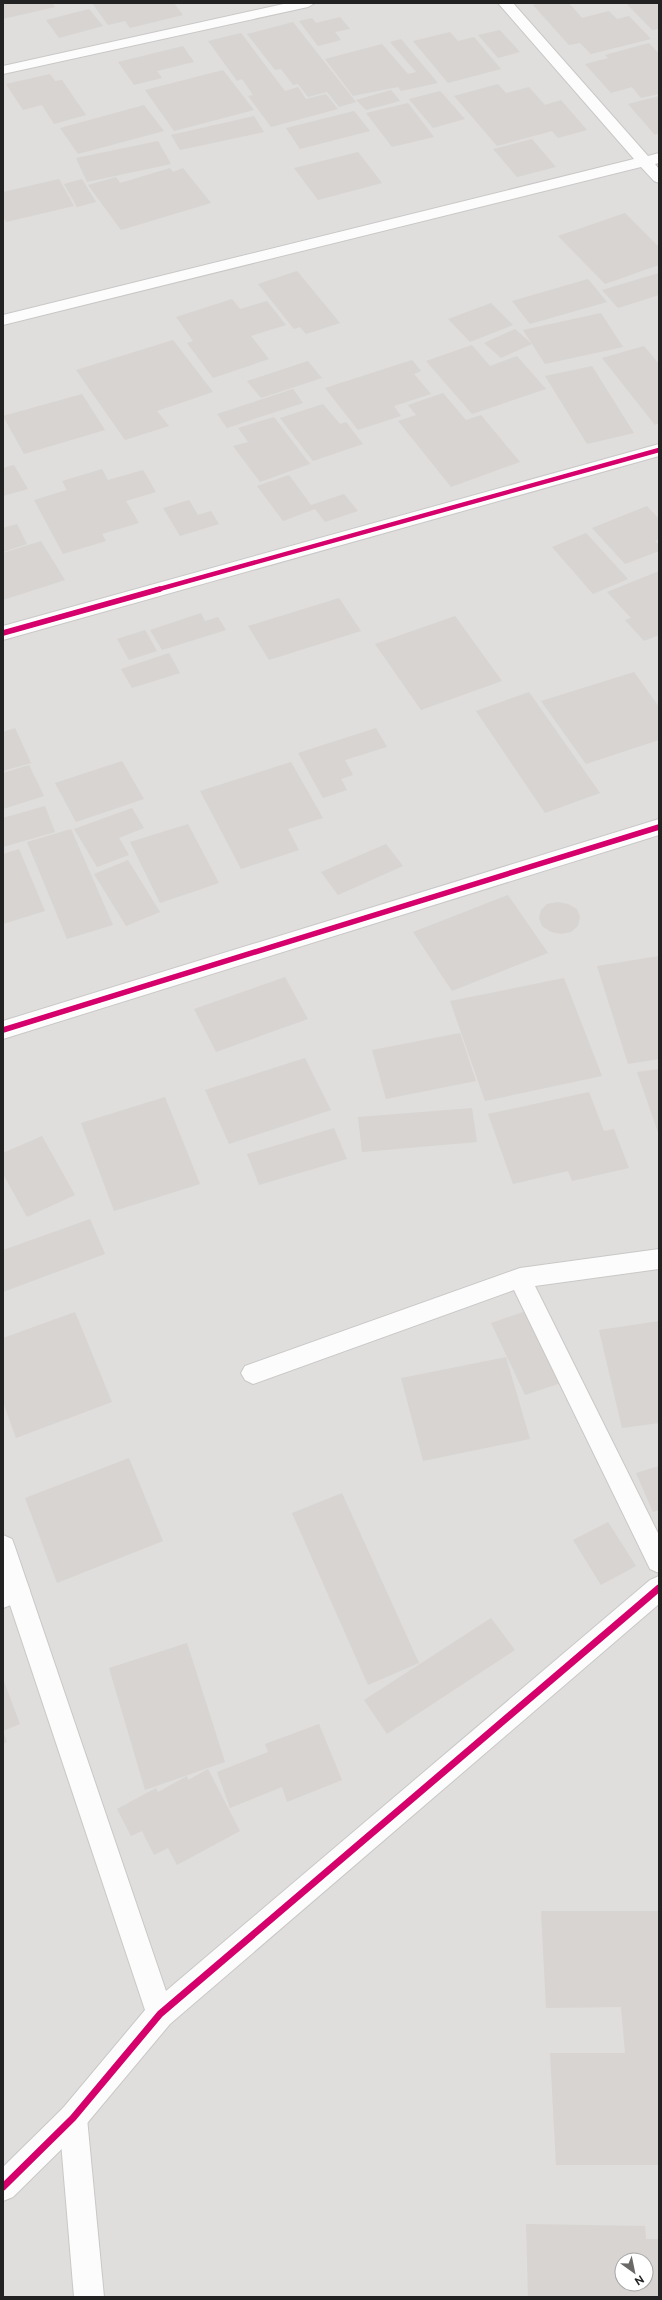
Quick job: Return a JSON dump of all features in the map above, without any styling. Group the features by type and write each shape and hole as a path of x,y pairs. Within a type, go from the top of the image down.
{"street":[{"path":"3,70 308,3"},
{"path":"505,3 652,160 659,178"},
{"path":"3,320 652,160"},
{"path":"3,633 659,450"},
{"path":"3,1030 659,827"},
{"path":"253,1373 520,1278 659,1259"},
{"path":"520,1278 659,1561"},
{"path":"3,1547 11,1594 160,2014"},
{"path":"3,2187 73,2118 160,2014 659,1588"},
{"path":"73,2118 89,2297"}],"shaded area":[{"path":"3,3 659,3 659,2297 3,2297"}],"building":[{"path":"3,3 52,3 55,7 3,19"},
{"path":"92,3 174,3 183,15 130,28 125,21 108,25"},
{"path":"540,3 569,3 582,18 609,11 617,19 629,16 651,39 591,54 580,43 569,45 533,5"},
{"path":"626,3 659,3 659,29 652,30"},
{"path":"89,9 103,26 59,38 46,20"},
{"path":"340,17 350,29 335,32 341,40 318,46 299,21 312,18 316,23"},
{"path":"293,22 356,102 339,107 327,92 308,97 298,84 293,85 281,69 275,70 247,34"},
{"path":"500,30 520,52 498,58 478,35"},
{"path":"450,32 458,41 474,37 501,69 448,83 413,41"},
{"path":"241,33 285,91 298,87 306,99 326,94 338,109 271,127 248,96 253,95 242,79 237,81 208,41"},
{"path":"401,39 438,83 401,91 398,87 353,96 325,59 382,44 408,74 416,72 390,42"},
{"path":"649,43 659,54 659,94 641,98 632,87 611,93 585,64 608,58 605,55"},
{"path":"183,46 194,62 157,71 162,78 134,85 118,62"},
{"path":"223,70 254,110 174,131 145,90"},
{"path":"50,74 55,81 62,80 86,115 54,124 42,105 23,110 6,84"},
{"path":"498,84 506,93 529,87 545,105 561,100 587,130 558,138 552,131 497,146 454,96"},
{"path":"391,90 400,101 366,110 356,100"},
{"path":"440,91 465,119 433,128 409,99"},
{"path":"659,96 659,133 655,135 628,104"},
{"path":"408,103 434,137 392,147 366,113"},
{"path":"144,105 164,131 78,154 60,128"},
{"path":"354,111 370,131 300,149 286,128"},
{"path":"254,116 264,132 180,150 171,135"},
{"path":"532,139 556,167 517,177 493,149"},
{"path":"158,141 171,164 87,182 76,158"},
{"path":"358,152 382,183 318,200 294,168"},
{"path":"170,168 173,172 183,168 211,203 121,230 88,185 116,177 120,183"},
{"path":"59,179 74,206 6,222 3,216 3,192"},
{"path":"82,179 96,202 77,207 64,184"},
{"path":"625,213 659,247 659,265 605,284 558,236"},
{"path":"297,271 340,323 306,334 300,327 294,329 258,284"},
{"path":"659,273 659,295 618,308 602,290"},
{"path":"588,279 607,302 530,324 512,301"},
{"path":"232,299 240,309 267,301 286,325 251,336 269,359 213,378 187,343 193,341 176,317"},
{"path":"491,303 513,325 470,342 448,319"},
{"path":"601,313 623,347 545,364 523,330"},
{"path":"515,329 532,344 501,358 484,343"},
{"path":"173,340 213,392 157,411 169,426 125,440 76,370"},
{"path":"472,345 490,366 517,356 546,389 472,414 426,361"},
{"path":"644,346 659,364 659,423 655,425 602,358"},
{"path":"412,360 421,371 414,374 431,394 394,406 401,416 358,430 325,388"},
{"path":"308,361 322,378 261,398 247,381"},
{"path":"592,366 634,433 587,444 545,376"},
{"path":"293,389 303,403 227,428 217,414"},
{"path":"443,393 466,420 481,415 520,462 451,487 398,421 416,415 408,405"},
{"path":"82,394 105,430 24,454 3,416"},
{"path":"323,404 340,424 346,422 363,444 313,461 280,418"},
{"path":"274,417 310,464 260,482 233,446 248,442 238,428"},
{"path":"14,465 28,489 3,496 3,468"},
{"path":"102,469 108,480 143,470 156,492 126,501 139,523 102,534 106,541 63,554 34,500 67,490 62,481"},
{"path":"289,475 311,505 344,494 358,511 325,522 315,509 283,521 257,486"},
{"path":"189,500 198,515 211,511 219,524 180,536 163,508"},
{"path":"647,506 659,519 659,539 655,541 659,545 659,551 625,564 592,528"},
{"path":"17,524 27,544 3,552 3,528"},
{"path":"586,533 628,579 593,594 552,547"},
{"path":"41,541 65,580 3,600 3,553"},
{"path":"659,571 659,635 644,641 625,620 631,618 607,592"},
{"path":"339,598 361,631 269,660 248,626"},
{"path":"201,613 205,621 218,617 226,630 162,650 150,630"},
{"path":"455,616 502,681 421,710 375,644"},
{"path":"145,630 157,651 129,660 117,639"},
{"path":"169,653 180,673 132,688 121,669"},
{"path":"634,672 659,707 659,740 586,764 541,701"},
{"path":"529,692 600,793 545,813 476,711"},
{"path":"15,728 31,763 3,771 3,732"},
{"path":"376,728 387,747 345,760 353,775 341,779 347,790 323,798 298,753"},
{"path":"122,761 144,799 76,822 55,783"},
{"path":"291,762 323,818 288,829 299,850 241,869 200,791"},
{"path":"29,765 44,796 3,809 3,773"},
{"path":"45,806 55,832 3,847 3,818"},
{"path":"132,808 144,828 119,838 129,855 97,867 74,829"},
{"path":"188,824 219,883 160,903 130,842"},
{"path":"71,829 113,925 67,939 27,842"},
{"path":"386,844 403,866 338,895 321,872"},
{"path":"19,849 45,911 3,924 3,854"},
{"path":"128,860 160,912 126,926 94,874"},
{"path":"508,895 548,953 452,991 413,932"},
{"path":"558,902 568,904 577,909 580,917 578,926 571,932 561,934 551,932 542,926 539,918 541,910 547,904"},
{"path":"659,956 659,1059 628,1064 597,966"},
{"path":"285,977 308,1019 216,1052 194,1009"},
{"path":"564,978 602,1076 485,1101 450,1001"},
{"path":"460,1033 476,1081 386,1099 372,1050"},
{"path":"305,1058 331,1110 229,1144 205,1090"},
{"path":"659,1069 659,1135 637,1072"},
{"path":"589,1092 604,1131 614,1129 629,1168 572,1181 568,1171 513,1184 488,1114"},
{"path":"165,1097 200,1184 114,1211 81,1123"},
{"path":"472,1108 477,1142 362,1152 358,1117"},
{"path":"334,1128 347,1159 259,1185 247,1154"},
{"path":"42,1136 75,1195 27,1217 3,1174 3,1153"},
{"path":"90,1219 105,1254 3,1292 3,1250"},
{"path":"526,1311 561,1383 525,1395 491,1323"},
{"path":"75,1312 112,1402 16,1438 3,1402 3,1338"},
{"path":"659,1321 659,1423 622,1428 599,1330"},
{"path":"506,1357 530,1439 423,1461 401,1378"},
{"path":"129,1458 163,1541 57,1583 25,1498"},
{"path":"659,1466 659,1510 653,1512 636,1473"},
{"path":"342,1493 419,1663 368,1685 292,1513"},
{"path":"608,1522 636,1566 601,1585 573,1540"},
{"path":"491,1618 515,1650 387,1734 364,1700"},
{"path":"187,1643 225,1762 145,1790 109,1668"},
{"path":"3,1679 20,1724 3,1731"},
{"path":"319,1724 342,1780 287,1802 282,1787 230,1808 217,1772 268,1752 265,1744"},
{"path":"3,1731 7,1742 3,1744"},
{"path":"208,1769 240,1831 177,1865 168,1848 154,1855 142,1831 131,1836 117,1809 156,1788 158,1792 187,1776 188,1780"},
{"path":"541,1911 659,1911 659,2165 556,2165 550,2053 625,2053 621,2007 546,2008"},
{"path":"526,2224 645,2226 646,2239 659,2239 659,2297 528,2297"}],"cycle path":[{"path":"3,633 659,450"},
{"path":"3,1030 659,827"},
{"path":"3,2187 73,2118 160,2014 659,1588"}]}
